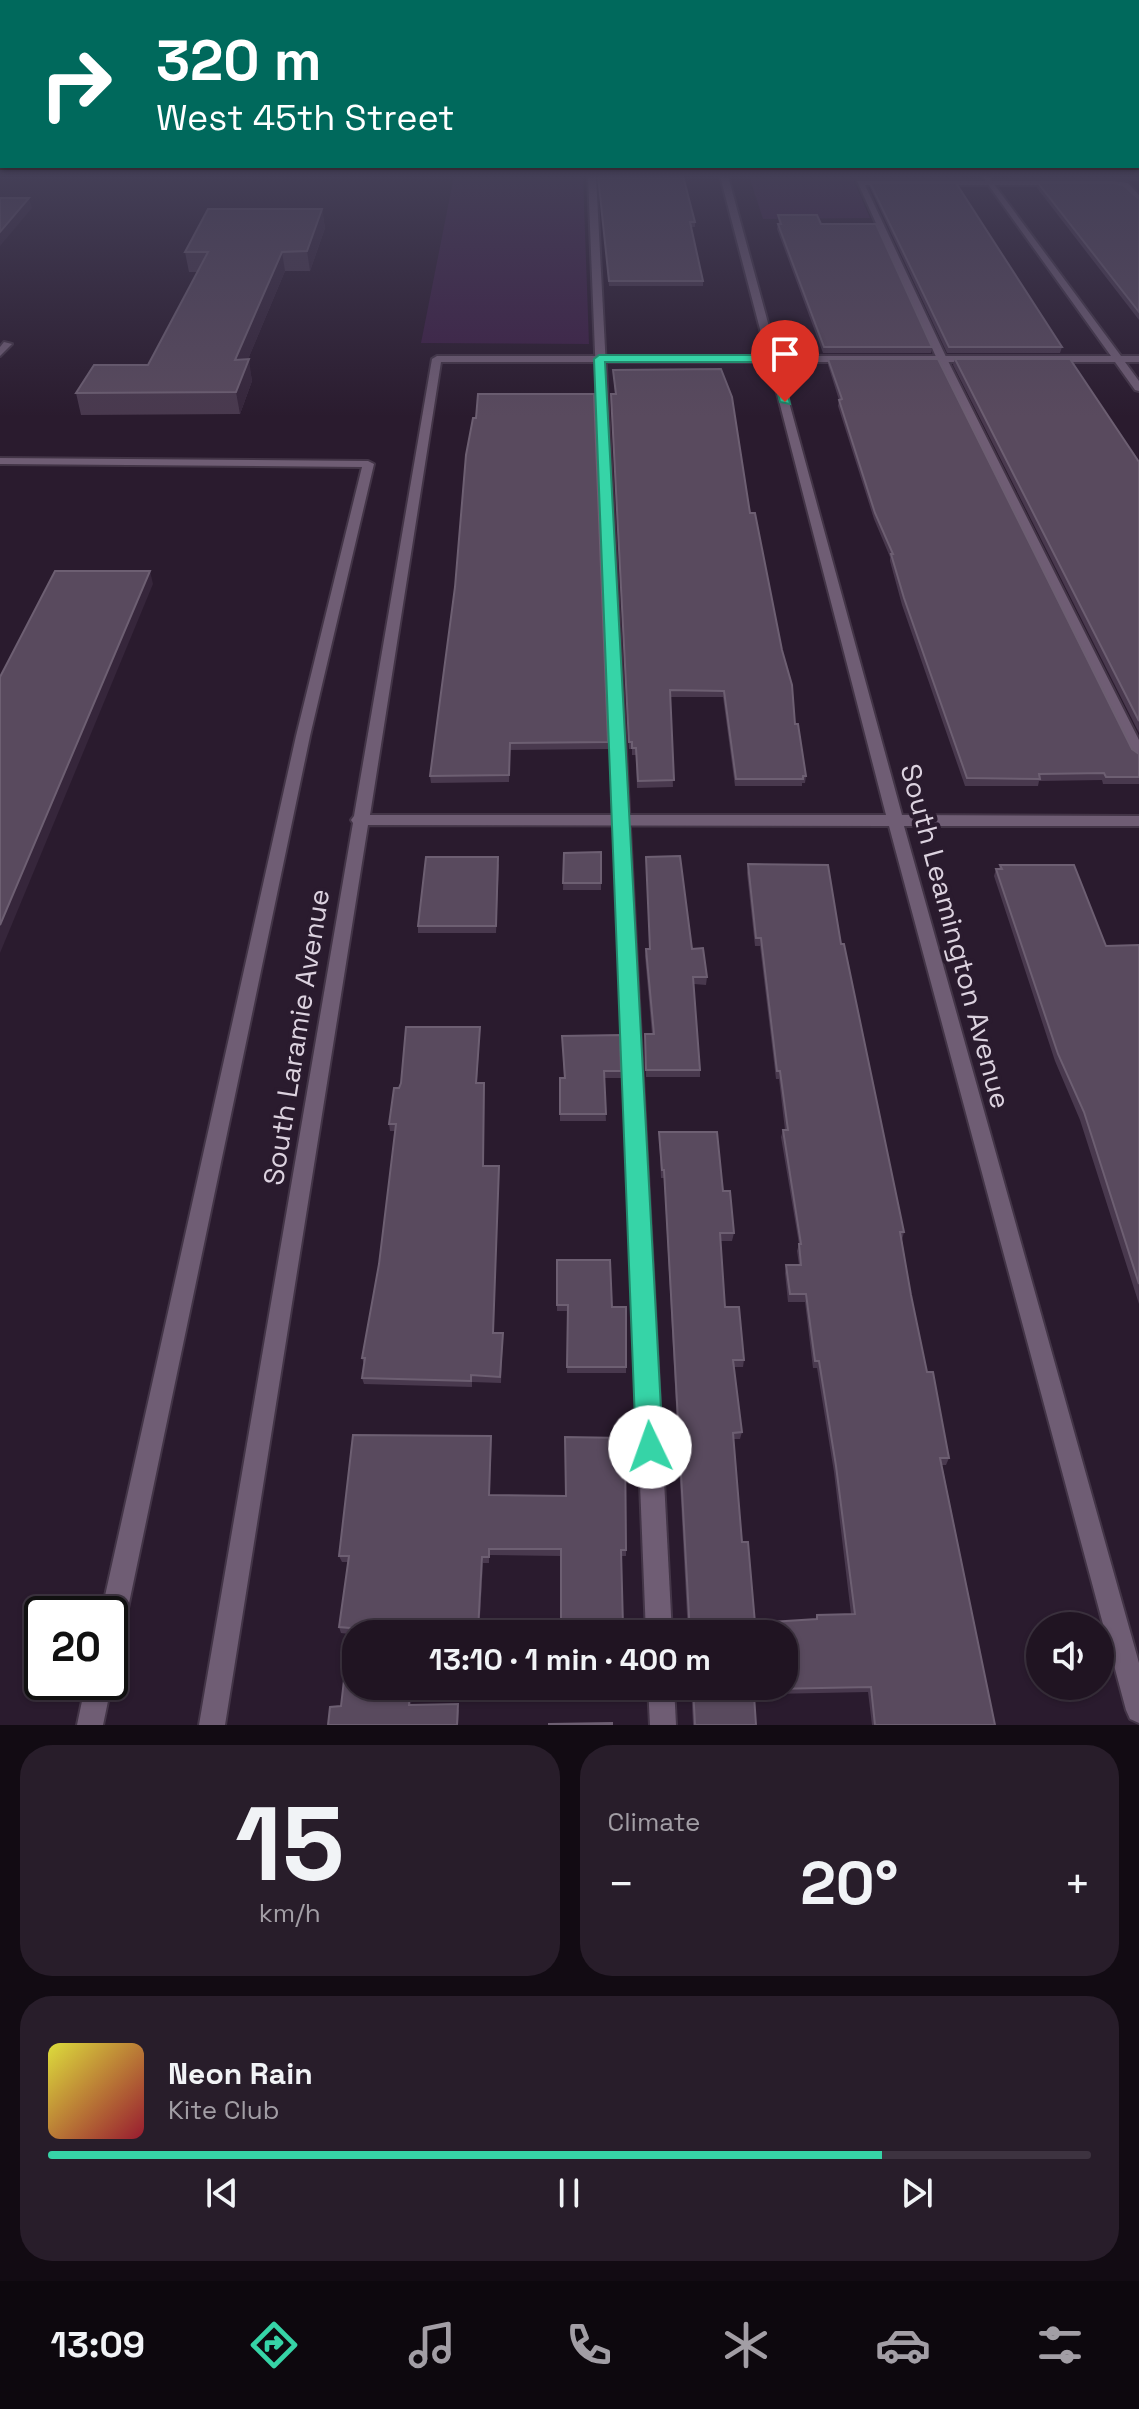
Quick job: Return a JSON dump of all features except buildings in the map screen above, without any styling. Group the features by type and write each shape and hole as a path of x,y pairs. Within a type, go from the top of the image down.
{"street":[{"path":"595,256 658,1620"},
{"name":"South Leamington Avenue","path":"746,256 895,820 1139,1710"},
{"path":"894,256 1139,755"},
{"path":"1043,256 1139,388"},
{"name":"South Laramie Avenue","path":"212,1725 437,359 599,359"},
{"path":"599,359 1139,359"},
{"path":"0,461 368,464 303,736 118,1596"},
{"path":"359,820 1139,821"},
{"path":"90,1725 95,1700"},
{"path":"662,1700 663,1725"}],"shaded area":[{"path":"438,256 586,256 589,344 421,343"}],"route":[{"path":"650,1447 599,359 774,359 785,402"}]}
